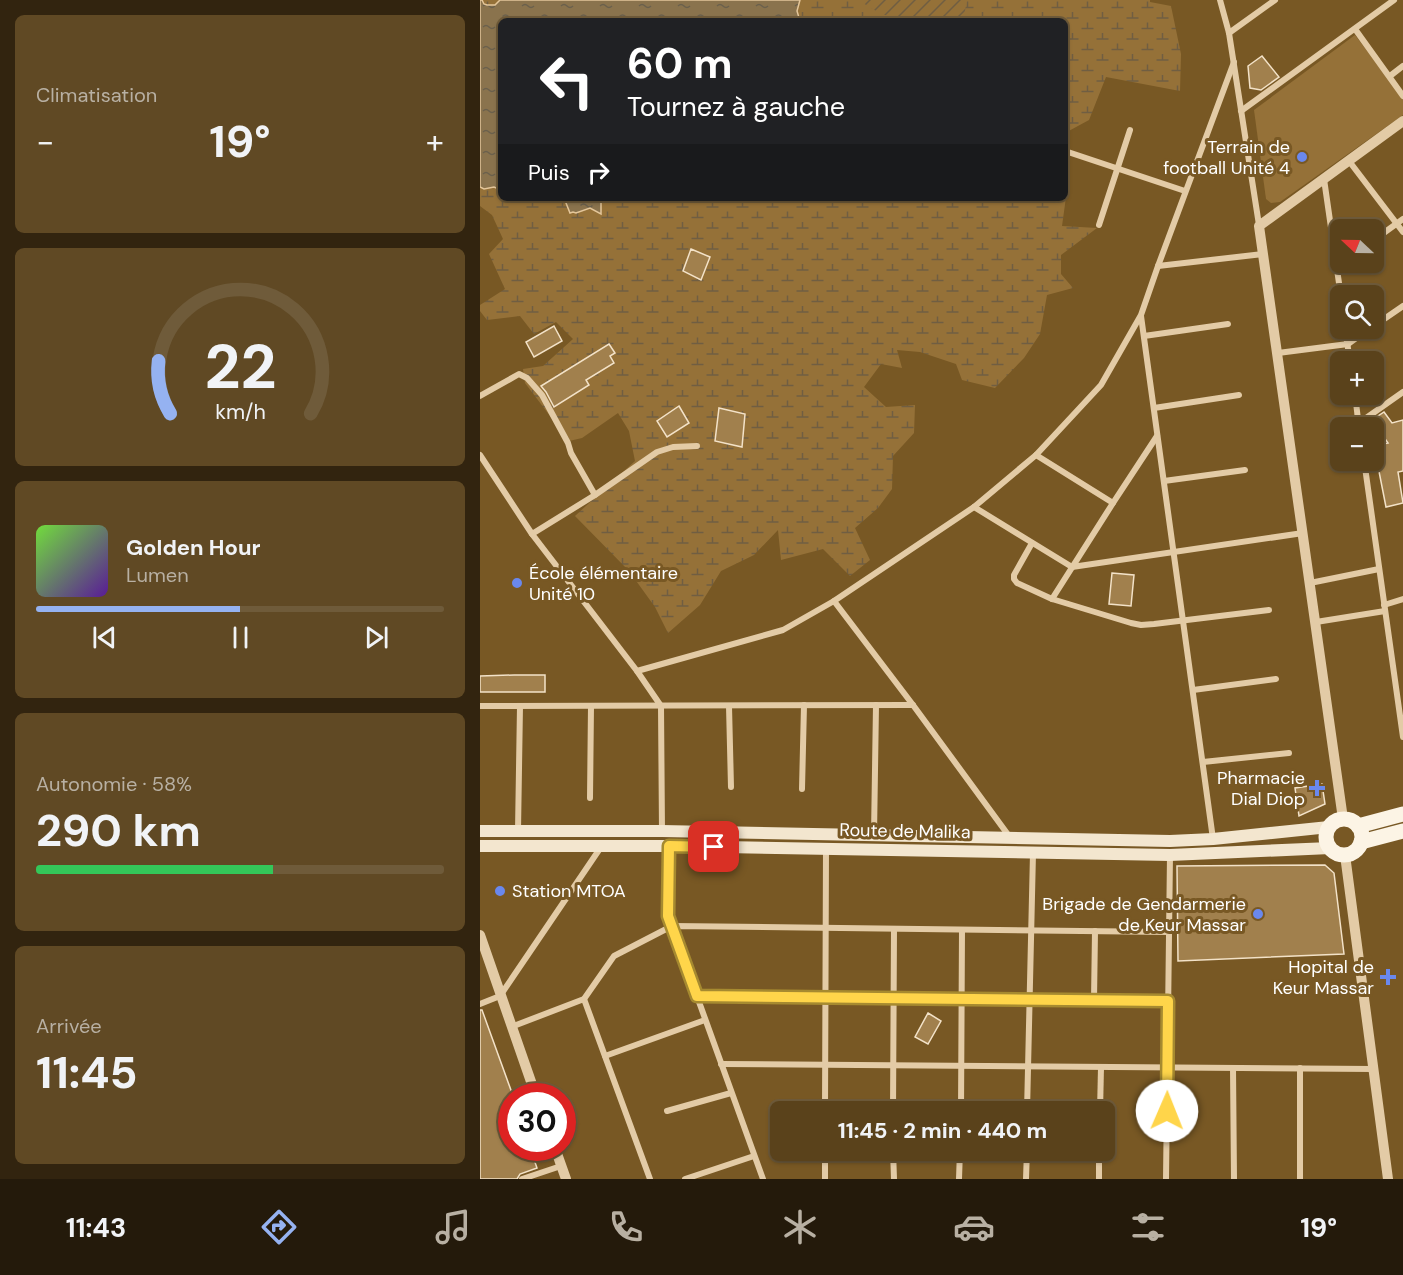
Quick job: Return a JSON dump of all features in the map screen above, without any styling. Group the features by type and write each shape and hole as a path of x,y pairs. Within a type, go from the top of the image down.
{"main road":[{"path":"1358,826 1403,814"},
{"path":"1343,819 1349,819 1358,826 1361,830 1361,842 1355,851 1345,855 1330,848 1326,837 1329,827 1343,819"},
{"name":"Route de Malika","path":"480,831 662,831 1170,841 1329,827"},
{"path":"1361,842 1403,831"},
{"name":"Route de Malika","path":"480,846 669,846 1170,855 1330,848"}],"street":[{"path":"1220,0 1229,33 1259,226 1343,819"},
{"path":"1229,33 1275,0"},
{"path":"1241,111 1393,0"},
{"path":"1355,28 1403,96"},
{"path":"637,671 783,630 834,601 974,507 1036,455 1101,385 1141,315 1233,62"},
{"path":"1390,76 1403,66"},
{"path":"1259,226 1403,122"},
{"path":"1099,225 1130,130"},
{"path":"1068,151 1185,192"},
{"path":"1349,161 1403,232"},
{"path":"1324,178 1330,219"},
{"path":"1384,233 1403,219"},
{"path":"1158,266 1263,254"},
{"path":"1384,319 1403,306"},
{"path":"1141,315 1213,839"},
{"path":"1144,336 1228,324"},
{"path":"1347,339 1349,351"},
{"path":"1278,354 1348,344 1355,339"},
{"path":"480,396 519,374 527,378 542,395 571,453 596,495"},
{"path":"1370,417 1403,392"},
{"path":"1154,408 1239,395"},
{"path":"1052,598 1157,436"},
{"path":"532,534 596,495 657,452 673,447 697,446"},
{"path":"480,455 532,534 637,671 661,706 662,831"},
{"path":"1036,455 1113,503"},
{"path":"1164,481 1245,470"},
{"path":"1366,471 1403,737"},
{"path":"974,507 1072,567 1303,533"},
{"path":"1032,543 1014,575 1014,579 1020,585 1052,598 1131,623 1141,625 1269,610"},
{"path":"1310,583 1379,569"},
{"path":"1316,622 1385,608 1403,599"},
{"path":"834,601 1010,837"},
{"path":"1192,690 1276,679"},
{"path":"802,789 804,705"},
{"path":"874,835 876,705"},
{"path":"480,706 913,705"},
{"path":"518,831 520,706"},
{"path":"590,798 591,706"},
{"path":"729,706 731,787"},
{"path":"1203,762 1289,753"},
{"path":"480,1004 500,996 602,846"},
{"path":"669,846 668,916 763,1179"},
{"path":"825,1101 826,849"},
{"path":"1027,1101 1033,853"},
{"path":"1166,1179 1170,855"},
{"path":"1345,855 1388,1179"},
{"path":"511,1027 584,999 614,956 672,926 1169,932"},
{"path":"893,1101 894,929"},
{"path":"962,930 962,1101"},
{"path":"1094,1000 1095,931"},
{"path":"480,936 531,1083"},
{"path":"697,996 1168,1001"},
{"path":"584,999 650,1179"},
{"path":"605,1056 705,1020"},
{"path":"721,1064 1373,1069"},
{"path":"1100,1101 1101,1067"},
{"path":"1233,1068 1234,1179"},
{"path":"1300,1068 1300,1179"},
{"path":"667,1111 731,1093"},
{"path":"685,1179 754,1156"},
{"path":"559,1161 566,1179"},
{"path":"825,1161 825,1179"},
{"path":"893,1161 894,1179"},
{"path":"959,1179 960,1161"},
{"path":"1026,1161 1026,1179"},
{"path":"1099,1161 1099,1179"},
{"path":"522,1179 561,1166"}],"green space":[{"path":"480,0 1150,0 1150,2 1171,6 1181,54 1180,91 1106,77 1089,120 1068,131 1068,18 498,18 498,201 1065,201 1062,226 1097,228 1061,255 1061,274 1073,288 1047,295 1040,334 1024,358 995,388 962,380 956,364 920,352 897,350 902,368 881,364 864,387 886,407 915,405 914,433 893,456 892,489 878,508 855,528 870,560 850,576 823,549 781,560 778,530 754,555 721,571 700,605 668,633 655,607 629,571 575,516 635,461 629,431 618,413 582,438 569,441 525,383 523,369 543,366 573,339 556,322 534,334 520,316 487,320 480,311 480,305 505,289 489,254 503,239 492,215 480,206"},
{"path":"858,0 967,0 964,18 898,18 881,14"},
{"name":"Terrain de football Unité 4","path":"1355,35 1403,98 1403,115 1280,202 1271,203 1266,199 1254,110"}],"water":[{"path":"480,0 487,5 495,5 500,0 800,0 797,11 799,18 498,18 498,189 480,187"},
{"path":"565,201 601,201 601,214 590,208 570,213"}],"building":[{"path":"1262,56 1279,77 1261,90 1250,88 1248,66"},
{"path":"691,249 710,257 701,280 683,271"},
{"path":"554,326 562,341 534,357 526,342"},
{"path":"609,344 615,353 610,356 614,363 586,380 589,385 554,407 541,386"},
{"path":"679,406 689,423 667,437 657,421"},
{"path":"719,408 745,414 742,447 715,441"},
{"path":"1384,412 1392,423 1403,420 1403,471 1398,472 1403,503 1386,507 1379,471 1384,471 1384,444 1388,443 1384,437 1384,417 1376,417"},
{"path":"1112,573 1134,575 1131,606 1109,604"},
{"path":"545,675 545,692 480,692 480,676"},
{"path":"1322,784 1325,804 1299,816 1295,788"},
{"name":"Brigade de Gendarmerie de Keur Massar","path":"1325,865 1334,873 1344,954 1178,961 1177,866"},
{"path":"480,1010 482,1010 508,1083 498,1083 498,1161 535,1161 537,1168 520,1174 517,1179 480,1179"},
{"path":"928,1013 941,1021 928,1044 915,1037"}],"place":[{"name":"Terrain de football Unité 4","path":"1302,157"},
{"name":"École élémentaire Unité 10","path":"517,583"},
{"name":"Pharmacie Dial Diop","path":"1317,788"},
{"name":"Station MTOA","path":"500,891"},
{"name":"Brigade de Gendarmerie de Keur Massar","path":"1258,914"},
{"name":"Hopital de Keur Massar","path":"1388,977"}],"route":[{"path":"714,847 669,846 668,916 697,996 1168,1001 1167,1111"}]}
